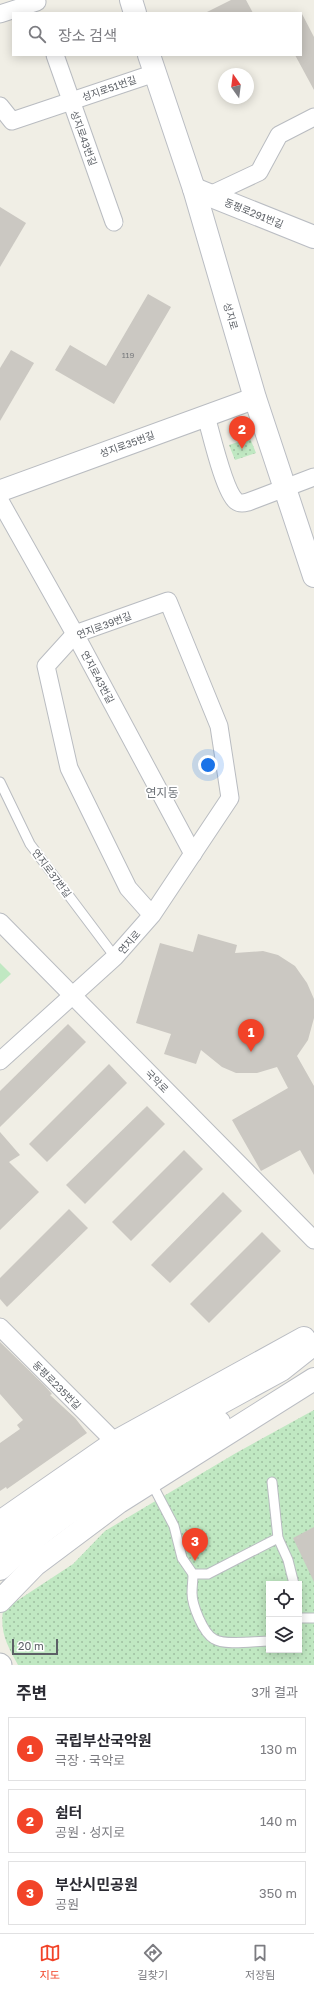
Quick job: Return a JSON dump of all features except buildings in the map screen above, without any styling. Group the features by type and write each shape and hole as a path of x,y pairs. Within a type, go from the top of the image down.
{"main road":[{"path":"131,0 135,12"},
{"name":"성지로","path":"152,64 202,192 255,398 314,576"},
{"name":"동평로291번길","path":"202,192 314,237"},
{"path":"2,1518 115,1442 314,1332"},
{"path":"0,1570 107,1475 280,1370 314,1344"},
{"path":"0,1545 43,1509 314,1368"},
{"path":"0,1601 35,1565 119,1502 314,1379"}],"street":[{"path":"0,14 38,5"},
{"name":"성지로43번길","path":"55,56 114,222"},
{"name":"성지로51번길","path":"0,106 12,121 71,101 152,64"},
{"path":"202,192 259,172 279,135 314,117"},
{"name":"성지로35번길","path":"0,491 255,398"},
{"path":"206,416 224,479 235,501 242,504 314,477"},
{"name":"연지로43번길","path":"0,501 76,634 194,854"},
{"name":"연지로39번길","path":"152,915 128,888 69,768 46,666 76,634 168,601 219,726 230,798"},
{"name":"연지로","path":"0,1061 115,957 152,915 230,798"},
{"name":"국악로","path":"0,922 314,1240"},
{"name":"동평로235번길","path":"0,1327 115,1442"}],"lane":[{"name":"연지로37번길","path":"0,782 30,844 115,957"},
{"path":"151,1482 174,1526 182,1558 193,1574 192,1594 204,1630 214,1640 230,1642 266,1641"},
{"path":"272,1482 278,1538 288,1560 293,1581"},
{"path":"193,1574 208,1574 278,1538"},
{"path":"302,1618 314,1618"}],"green space":[{"path":"250,438 256,453 235,460 229,445"},
{"path":"0,963 11,974 0,984"},
{"path":"314,1410 314,1665 18,1665 5,1639 2,1618 3,1610 73,1564 105,1531 236,1453"}],"place":[{"name":"쉼터","path":"242,449"},
{"name":"국립부산국악원","path":"251,1052"},
{"name":"부산시민공원","path":"195,1561"}],"district":[{"name":"연지동","path":"162,793"}]}
